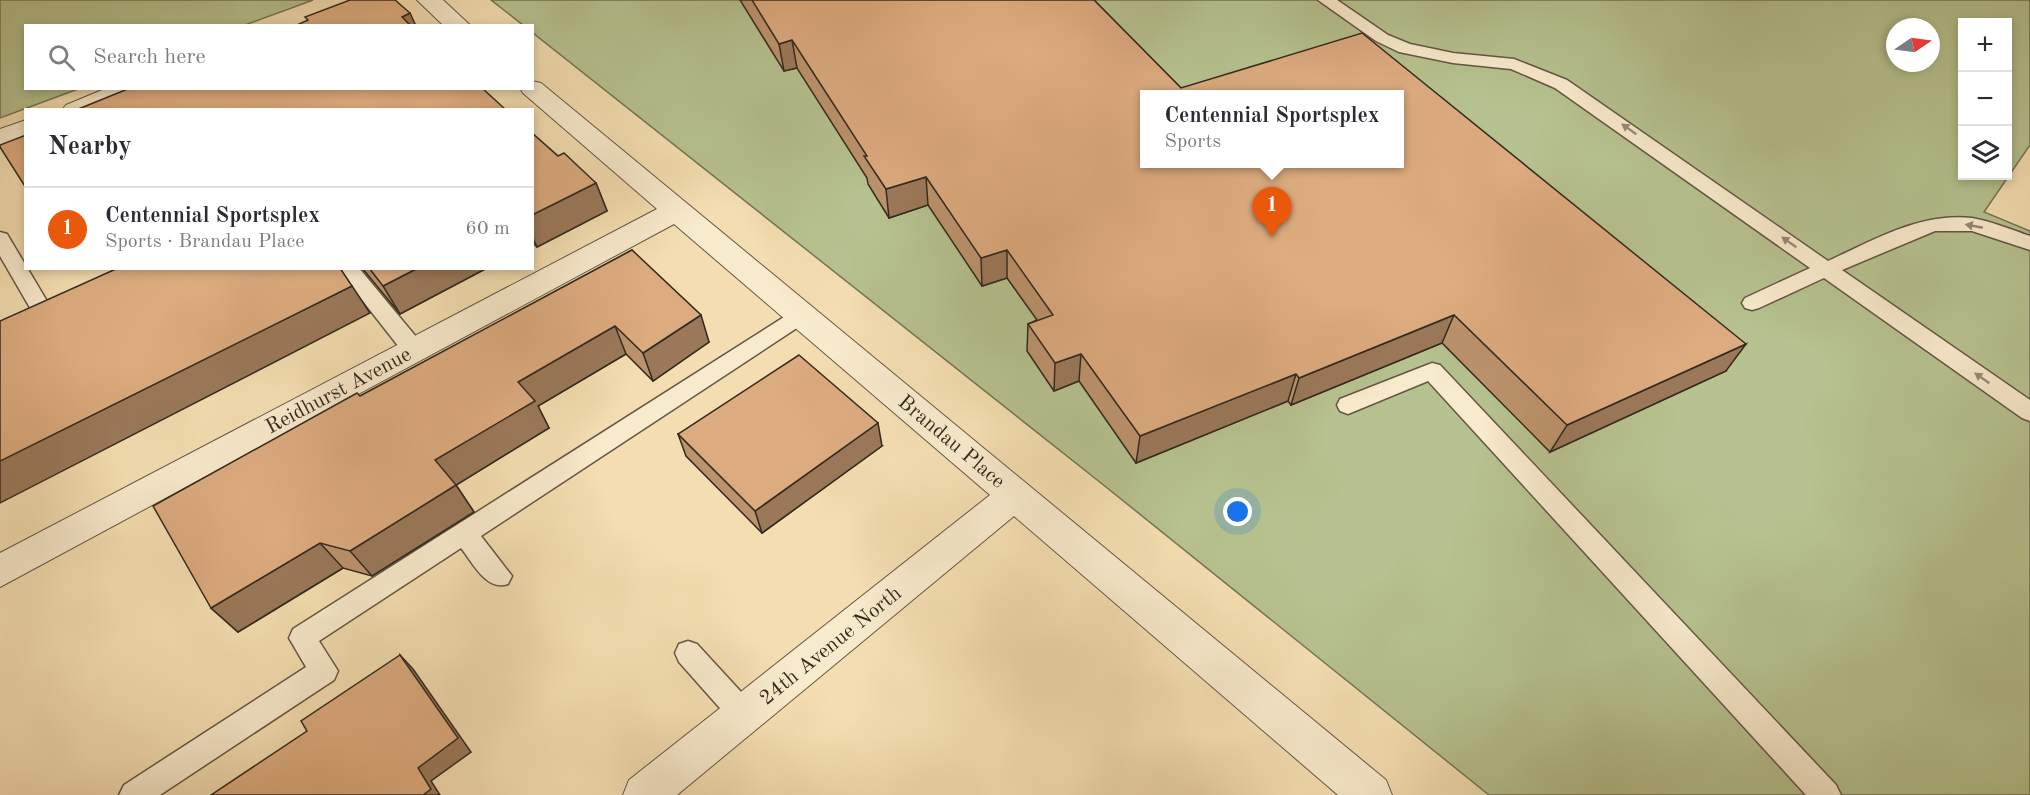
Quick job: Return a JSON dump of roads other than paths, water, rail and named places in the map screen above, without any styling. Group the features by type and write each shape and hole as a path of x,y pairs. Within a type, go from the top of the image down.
{"street":[{"path":"429,0 457,24"},
{"name":"Brandau Place","path":"534,89 1371,795"},
{"path":"80,108 125,90"},
{"path":"0,139 24,129"},
{"name":"Reidhurst Avenue","path":"0,571 677,210"},
{"name":"24th Avenue North","path":"644,795 1015,495"}],"lane":[{"path":"1326,0 1392,43 1415,51 1453,58 1514,64 1561,84 2030,412"},
{"path":"1752,303 1900,236 1943,223 1991,229 2030,243"},
{"path":"0,239 52,327 73,317"},
{"path":"349,270 414,350"},
{"path":"134,795 324,671 302,638 465,535 802,315"},
{"path":"1348,405 1432,371 1826,795"},
{"path":"465,535 500,576"},
{"path":"688,652 744,715"}],"place":[{"name":"Centennial Sportsplex","path":"1272,237"}]}
